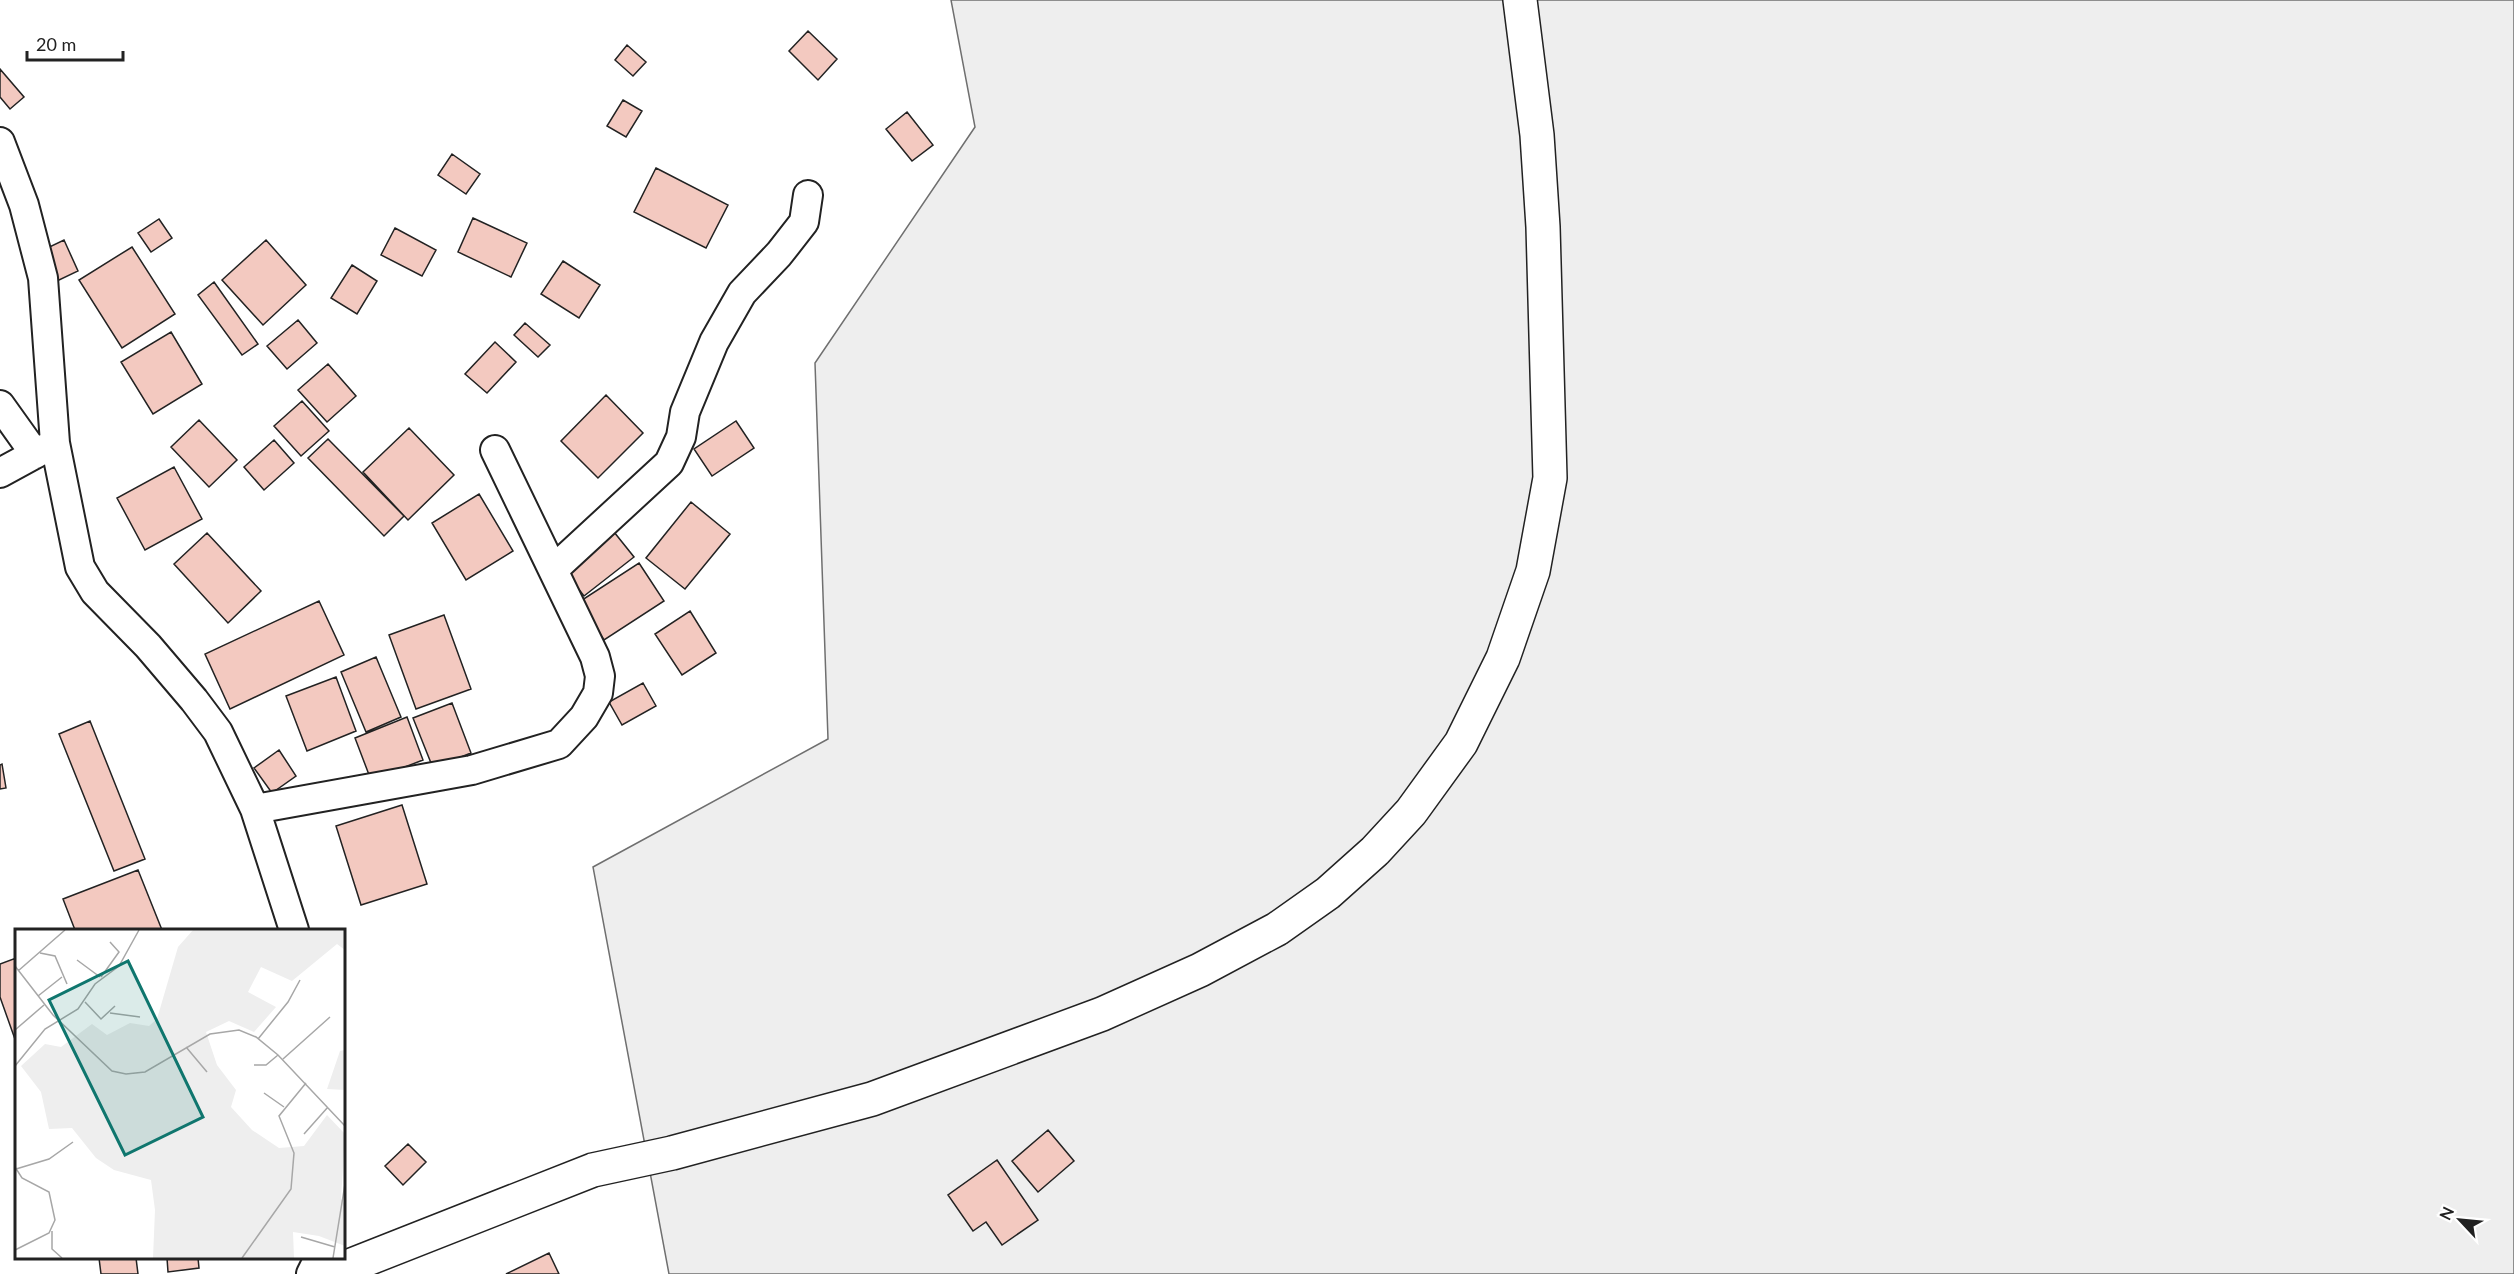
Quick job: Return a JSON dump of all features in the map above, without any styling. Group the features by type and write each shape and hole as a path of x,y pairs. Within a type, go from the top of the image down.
{"street":[{"path":"328,1274 593,1170 672,1153 872,1099 1102,1014 1200,970 1277,929 1328,892 1382,843 1411,812 1461,743 1503,658 1533,571 1550,478 1543,227 1537,135 1520,0"},
{"path":"0,142 24,206 43,278 45,449 80,567 95,592 148,646 218,732 255,809 294,929"},
{"path":"553,570 669,463 681,437 684,412 714,342 742,293 779,255 804,222 808,195"},
{"path":"0,405 45,449"},
{"path":"0,473 45,449"},
{"path":"255,809 472,770 559,744 585,717 598,693 600,675 595,657 495,450"},
{"path":"311,1274 318,1259"}],"shaded area":[{"path":"951,0 2514,0 2514,1274 669,1274 593,867 828,739 815,363 975,127"}],"building":[{"path":"808,31 837,59 818,80 789,51"},
{"path":"627,45 646,62 633,76 615,60"},
{"path":"0,69 24,97 10,109 0,97"},
{"path":"623,100 642,111 626,137 607,126"},
{"path":"907,112 933,145 912,161 886,129"},
{"path":"452,154 480,174 466,194 438,175"},
{"path":"656,168 728,205 706,248 634,212"},
{"path":"473,218 527,243 511,277 458,252"},
{"path":"159,219 172,238 151,252 138,233"},
{"path":"395,228 436,250 422,276 381,255"},
{"path":"64,240 78,271 57,281 43,250"},
{"path":"266,240 306,285 263,325 222,280"},
{"path":"132,247 175,314 122,348 79,280"},
{"path":"563,261 600,285 579,318 541,294"},
{"path":"352,265 377,281 357,314 331,298"},
{"path":"214,282 258,344 242,355 198,295"},
{"path":"298,320 317,343 287,369 267,346"},
{"path":"525,323 550,345 538,357 514,335"},
{"path":"171,332 202,384 153,414 121,362"},
{"path":"495,342 516,362 487,393 465,374"},
{"path":"328,364 356,396 327,422 298,390"},
{"path":"606,395 643,433 598,478 561,441"},
{"path":"302,401 329,431 301,456 274,426"},
{"path":"199,420 237,460 209,487 171,447"},
{"path":"736,421 754,448 712,476 694,449"},
{"path":"409,428 454,475 408,520 363,472"},
{"path":"328,439 404,516 384,536 308,458"},
{"path":"274,440 294,463 264,490 244,467"},
{"path":"174,467 202,519 145,550 117,498"},
{"path":"479,494 513,551 466,580 432,523"},
{"path":"691,502 730,534 685,589 646,558"},
{"path":"602,517 634,557 584,596 553,556"},
{"path":"207,533 261,591 228,623 174,564"},
{"path":"639,563 664,601 604,640 579,602"},
{"path":"319,601 344,655 230,709 205,654"},
{"path":"690,611 716,653 682,675 655,634"},
{"path":"444,615 471,689 416,709 389,635"},
{"path":"376,657 401,717 366,732 341,672"},
{"path":"336,677 356,731 307,751 286,696"},
{"path":"643,683 656,706 622,725 609,702"},
{"path":"452,703 471,753 433,768 413,718"},
{"path":"407,717 423,760 371,780 355,738"},
{"path":"90,721 145,859 114,871 59,734"},
{"path":"279,750 296,776 272,793 254,768"},
{"path":"2,764 6,788 0,789 0,765"},
{"path":"402,805 427,884 361,905 336,826"},
{"path":"138,870 162,929 75,929 63,899"},
{"path":"15,958 15,1039 0,997 0,964"},
{"path":"1048,1130 1074,1161 1038,1192 1012,1161"},
{"path":"408,1144 426,1162 403,1185 385,1166"},
{"path":"997,1160 1038,1220 1002,1245 986,1222 973,1231 948,1195"},
{"path":"549,1253 559,1274 506,1274"},
{"path":"99,1259 136,1259 138,1274 101,1274"},
{"path":"167,1259 198,1259 199,1268 168,1272"}]}
